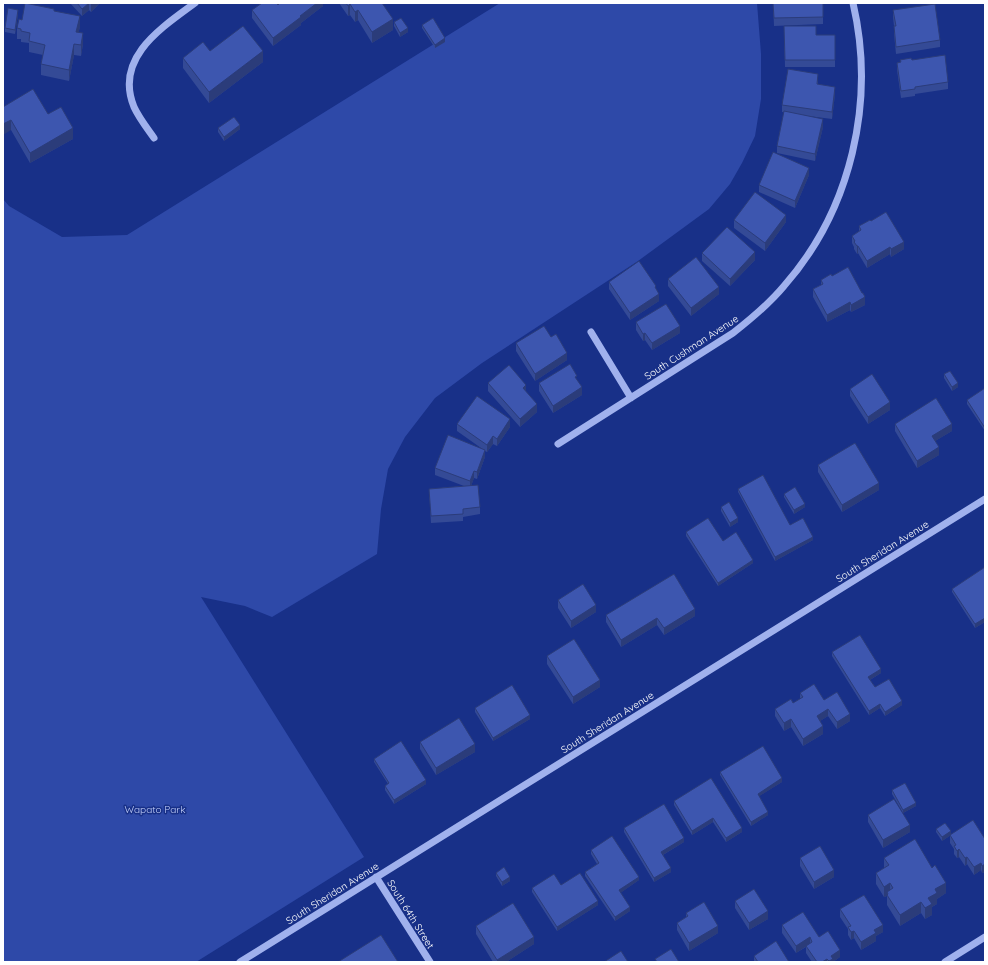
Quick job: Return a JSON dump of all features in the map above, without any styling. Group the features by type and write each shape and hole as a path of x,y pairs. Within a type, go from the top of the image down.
{"street":[{"path":"154,138 140,119 132,100 130,84 133,64 141,50 165,26 195,3"},
{"name":"South Cushman Avenue","path":"558,444 733,334 758,313 784,287 802,265 819,239 827,222 843,186 853,151 860,110 862,78 861,49 853,3"},
{"path":"591,332 631,398"},
{"name":"South Sheridan Avenue","path":"240,962 985,499"},
{"name":"South 64th Street","path":"376,878 430,962"},
{"path":"945,962 985,937"}],"green space":[{"name":"Wapato Park","path":"500,3 757,3 761,54 761,99 755,136 742,163 730,184 709,209 638,261 482,363 435,398 405,437 388,469 381,509 377,554 272,617 245,606 201,597 364,857 196,962 3,962 3,199 9,206 62,237 127,235"}],"building":[{"path":"25,3 80,16 76,32 83,33 81,45 74,44 69,70 41,64 45,45 29,41 30,33 21,31 21,29 17,28 19,19 22,20"},
{"path":"77,3 89,3 82,9"},
{"path":"262,3 276,3 278,5 280,3 317,3 273,38 252,10"},
{"path":"346,3 382,3 393,19 372,32 358,10 355,12 350,4 348,6"},
{"path":"773,3 823,3 823,17 774,18"},
{"path":"935,4 940,40 896,47 894,26 896,26 893,10"},
{"path":"8,8 18,10 15,30 5,28"},
{"path":"401,18 408,28 400,33 394,22"},
{"path":"433,18 445,38 435,45 422,25"},
{"path":"243,26 263,51 209,92 183,58 203,42 210,51"},
{"path":"784,26 816,26 816,35 835,35 835,60 785,60"},
{"path":"945,55 948,82 915,87 915,89 901,91 897,63 901,62 900,60 911,58 912,60"},
{"path":"788,69 818,74 817,84 835,87 832,112 782,105"},
{"path":"33,89 48,114 61,107 73,128 30,153 11,120 3,124 3,107"},
{"path":"784,111 823,119 815,154 777,146"},
{"path":"234,117 240,125 224,137 218,128"},
{"path":"773,152 809,168 795,201 759,185"},
{"path":"755,192 786,215 765,243 734,220"},
{"path":"886,212 904,242 891,249 890,247 867,261 854,242 855,241 852,236 861,230 859,226"},
{"path":"727,227 755,252 730,279 702,253"},
{"path":"696,257 719,287 691,308 668,279"},
{"path":"639,261 656,286 655,287 659,294 630,313 609,282"},
{"path":"848,267 865,297 851,305 850,302 827,315 813,289 823,284 821,280"},
{"path":"666,304 680,326 652,343 645,333 643,334 636,322"},
{"path":"544,326 551,337 556,334 567,353 535,374 516,343"},
{"path":"570,364 577,376 575,377 582,387 553,406 539,383"},
{"path":"509,365 526,385 523,388 537,404 520,419 488,383"},
{"path":"950,371 958,383 952,387 944,374"},
{"path":"872,374 890,402 868,417 850,389"},
{"path":"985,388 985,428 967,400"},
{"path":"477,396 510,419 497,439 493,436 487,445 457,424"},
{"path":"936,398 952,424 932,436 939,447 917,461 895,424"},
{"path":"448,435 485,450 477,472 474,471 470,481 435,468"},
{"path":"855,443 879,483 842,505 818,465"},
{"path":"763,475 790,525 803,518 813,537 775,557 738,489"},
{"path":"478,485 480,507 463,509 463,514 431,516 429,489"},
{"path":"795,487 805,504 794,510 784,494"},
{"path":"729,502 738,518 730,523 721,507"},
{"path":"708,518 723,541 736,532 753,560 718,583 686,532"},
{"path":"985,567 985,618 975,624 952,589"},
{"path":"674,574 695,609 664,628 657,618 621,640 606,615"},
{"path":"583,584 596,605 571,621 558,600"},
{"path":"860,635 881,669 868,677 875,687 889,679 902,701 885,712 880,704 869,711 832,652"},
{"path":"574,639 600,680 573,697 547,656"},
{"path":"814,684 824,700 837,692 850,714 837,722 828,709 817,716 823,726 803,739 791,719 784,723 775,709 791,699 793,703 803,697 800,693"},
{"path":"512,685 530,715 493,738 475,708"},
{"path":"459,718 475,744 436,768 420,742"},
{"path":"401,741 426,780 394,800 385,786 389,783 374,759"},
{"path":"763,746 782,778 758,794 768,812 751,822 720,772"},
{"path":"711,778 742,828 726,838 713,818 692,831 674,801"},
{"path":"905,783 916,803 903,810 892,790"},
{"path":"894,799 910,825 883,840 868,815"},
{"path":"664,804 684,838 661,852 671,868 654,878 624,828"},
{"path":"973,820 985,839 985,864 982,866 981,863 974,867 959,849 957,851 954,846 956,845 950,835"},
{"path":"945,823 951,831 942,837 936,829"},
{"path":"612,836 639,877 619,890 630,907 615,917 585,872 599,863 591,850"},
{"path":"915,839 932,868 935,865 946,883 935,889 937,893 928,898 932,904 925,908 921,902 900,915 887,895 887,892 893,888 890,883 884,887 876,873 889,865 884,858"},
{"path":"820,846 834,870 814,882 800,858"},
{"path":"504,867 510,877 502,882 496,873"},
{"path":"580,873 598,901 557,927 532,888 554,874 561,885"},
{"path":"754,889 768,911 749,923 735,901"},
{"path":"864,895 883,925 874,930 876,933 861,942 854,931 851,932 848,927 851,926 840,909"},
{"path":"704,902 718,926 689,943 677,923 688,916 686,913"},
{"path":"513,903 534,937 497,960 476,926"},
{"path":"803,912 819,937 828,931 840,950 831,956 833,959 829,961 827,959 822,962 817,962 806,946 812,942 810,937 796,946 782,925"},
{"path":"381,935 398,962 338,962"},
{"path":"776,941 789,962 758,962 754,956"},
{"path":"671,949 679,962 657,962 655,959"},
{"path":"621,951 628,962 604,962"}]}
